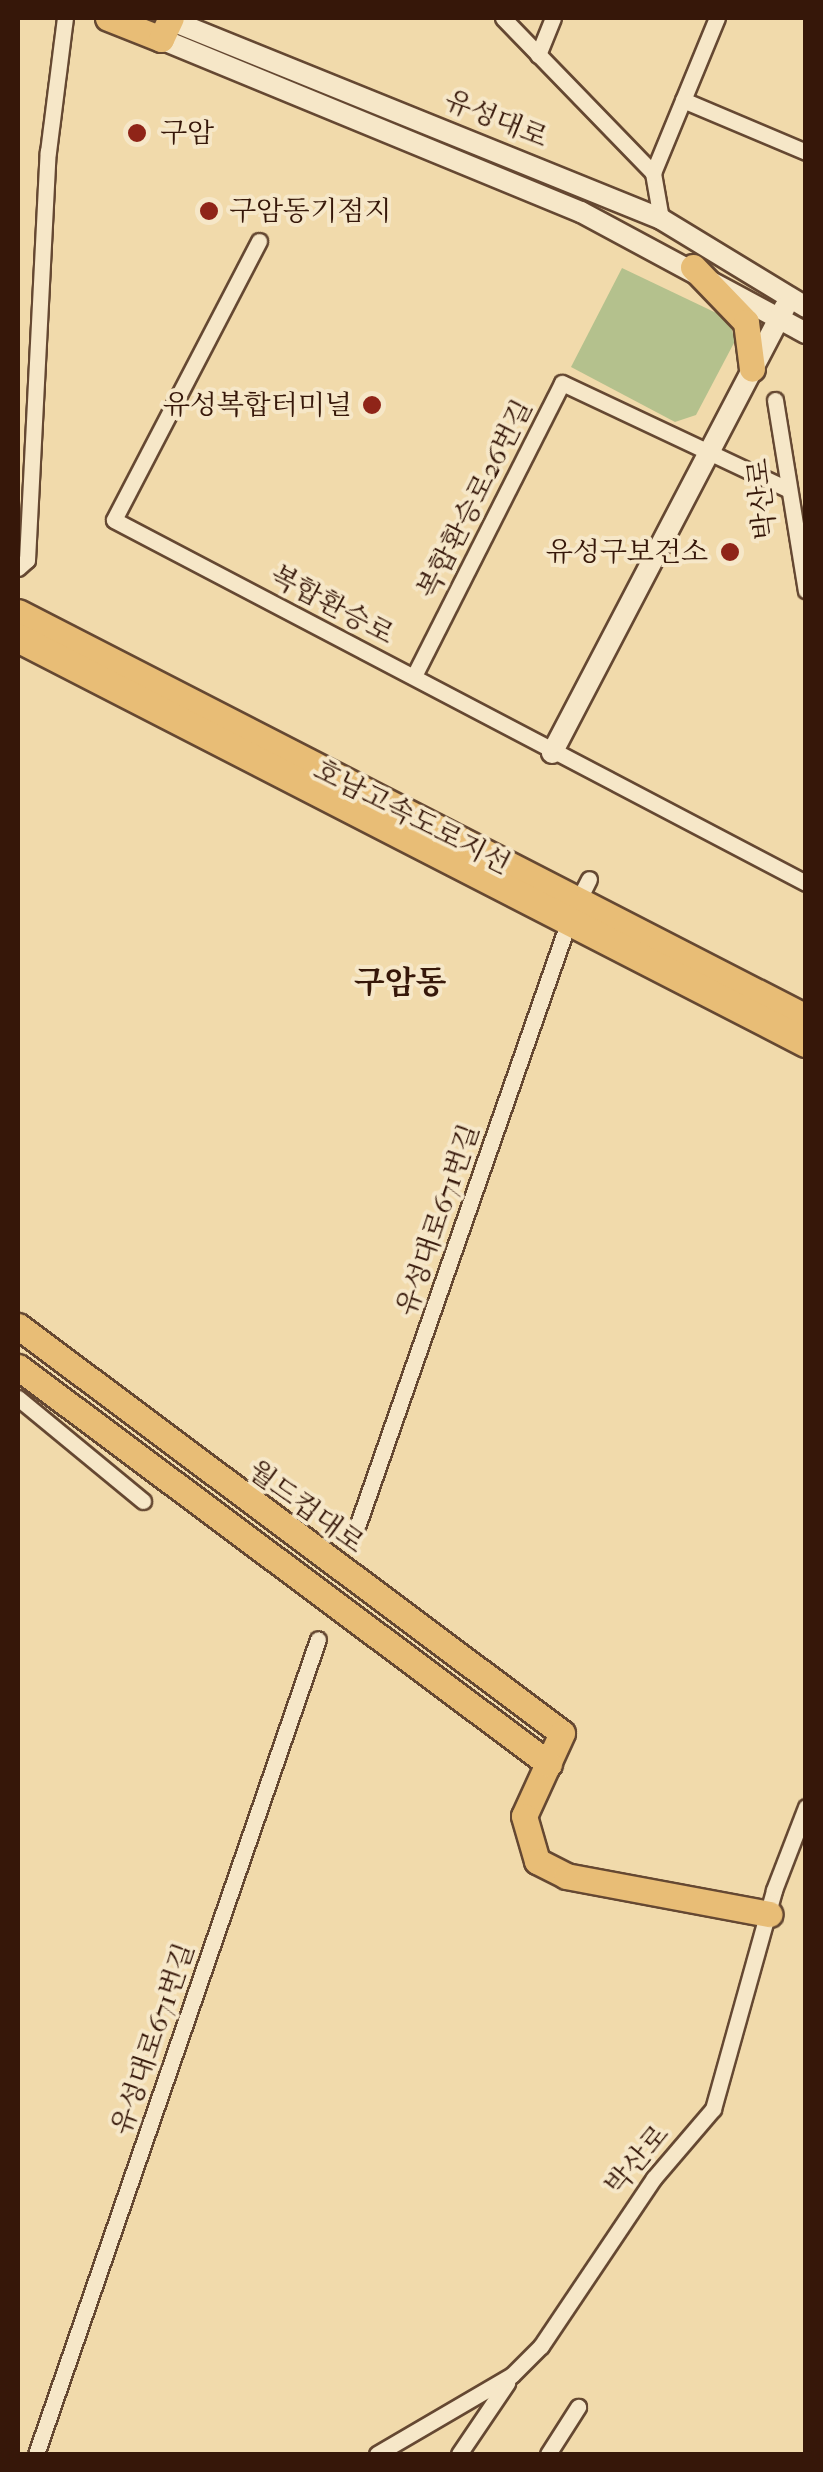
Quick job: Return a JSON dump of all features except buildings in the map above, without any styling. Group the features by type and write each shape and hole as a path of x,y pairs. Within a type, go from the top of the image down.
{"highway":[{"name":"호남고속도로지선","path":"18,614 806,1019"},
{"name":"호남고속도로지선","path":"18,638 806,1044"}],"main road":[{"name":"유성대로","path":"108,18 166,24"},
{"path":"694,268 746,322 752,369"},
{"name":"월드컵대로","path":"18,1326 562,1733 548,1764"},
{"path":"18,1366 548,1764 524,1816 536,1861 566,1876 769,1914"}],"street":[{"path":"18,568 27,560 48,152 65,18"},
{"path":"504,18 653,173 663,202 661,219"},
{"path":"538,55 553,18"},
{"path":"653,173 717,18"},
{"name":"유성대로","path":"166,24 661,219 798,302"},
{"name":"유성대로","path":"166,24 581,212 694,268 777,321 806,333"},
{"path":"683,100 806,152"},
{"name":"복합환승로","path":"259,240 114,520 414,676 552,753 806,882"},
{"path":"552,753 777,321 798,302"},
{"name":"복합환승로26번길","path":"414,676 562,382 706,456"},
{"name":"박산로","path":"775,400 806,591"},
{"path":"706,456 787,488"},
{"name":"유성대로671번길","path":"358,1524 565,932"},
{"path":"18,1398 143,1501"},
{"name":"유성대로671번길","path":"36,2454 318,1639"},
{"name":"박산로","path":"377,2454 512,2375 568,2310 654,2178 714,2109 769,1914 806,1807"},
{"path":"459,2454 512,2375"},
{"path":"548,2454 578,2407"}],"green space":[{"path":"622,268 729,319 735,341 696,415 675,422 571,367"}],"place":[{"name":"구암","path":"137,133"},
{"name":"구암동기점지","path":"209,211"},
{"name":"유성복합터미널","path":"372,405"},
{"name":"유성구보건소","path":"730,552"}],"district":[{"name":"구암동","path":"400,983"}]}
